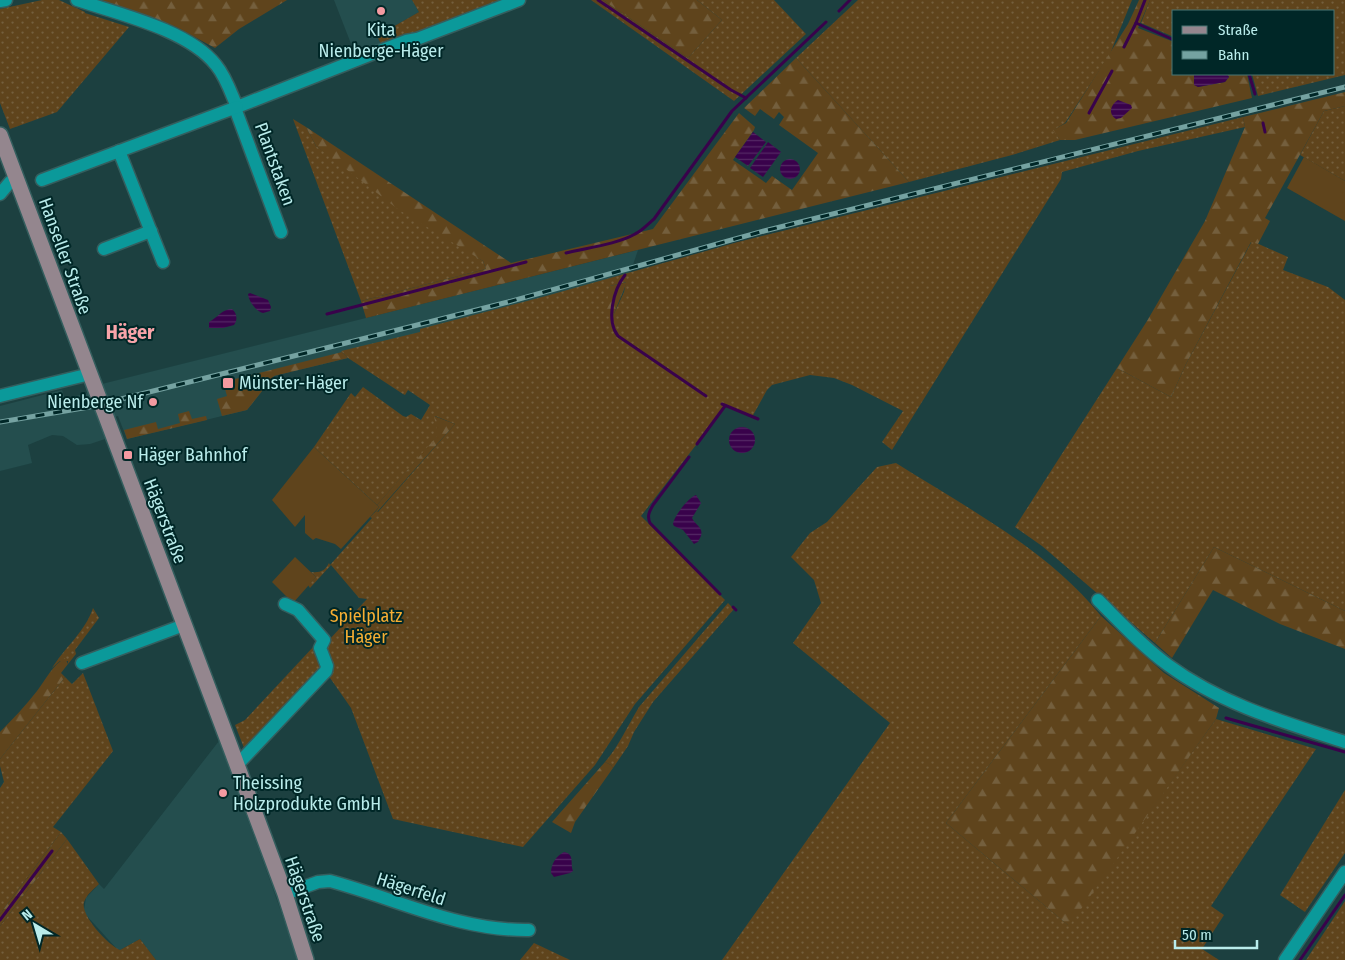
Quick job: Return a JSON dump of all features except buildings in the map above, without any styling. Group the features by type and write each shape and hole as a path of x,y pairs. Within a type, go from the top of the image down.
{"main road":[{"name":"Hanseller Straße","path":"0,135 90,374"},
{"name":"Hägerstraße","path":"90,374 285,894 306,960"}],"street":[{"path":"0,1 6,0"},
{"name":"Plantstaken","path":"77,0 158,28 192,44 208,56 220,71 236,107 281,232"},
{"name":"Plantstaken","path":"42,180 406,41 417,39 519,0"},
{"path":"119,151 163,262"},
{"path":"0,194 10,182 17,179"},
{"path":"104,249 151,231"},
{"path":"0,396 90,374"},
{"path":"1098,600 1153,654 1198,684 1249,710 1345,742"},
{"path":"237,765 326,671 320,648 324,640 298,610 285,604"},
{"path":"82,663 184,625"},
{"path":"1285,960 1345,872"},
{"name":"Hägerfeld","path":"285,894 318,882 330,881 461,923 514,930 529,930"}],"shaded area":[{"path":"334,0 412,0 419,12 377,36 381,44 355,54"},
{"path":"1194,75 1228,75 1229,77 1225,82 1198,87 1194,85"},
{"path":"1118,100 1131,105 1132,108 1121,118 1116,119 1113,117 1111,110 1113,104"},
{"path":"753,132 766,142 748,166 735,157"},
{"path":"768,142 781,152 763,177 750,168"},
{"path":"790,159 797,162 800,169 797,176 790,179 783,176 780,169 783,162"},
{"path":"638,250 627,282 343,353 348,358 274,376 247,410 127,439 118,416 99,421 105,439 90,444 77,445 63,436 52,435 28,445 32,463 0,471 0,406 62,390 65,399 87,393 86,388"},
{"path":"250,293 268,300 271,307 270,311 263,313 255,308 248,294"},
{"path":"232,309 236,317 234,325 223,328 209,328 209,322 222,312"},
{"path":"742,427 751,431 755,440 751,449 742,453 733,449 729,440 733,431"},
{"path":"696,495 701,503 692,518 699,527 701,535 698,542 694,544 683,530 673,524 682,507"},
{"path":"219,741 298,960 156,960 140,939 120,950 117,949 86,915 84,909 86,898 99,884 104,889"},
{"path":"564,852 571,857 573,871 554,877 551,873 553,863"}],"green space":[{"path":"42,0 59,0 85,13 129,27 57,112 10,129 0,103 0,9"},
{"path":"101,0 287,0 239,29 215,48 176,27"},
{"path":"412,0 507,0 416,36 399,37 381,44 377,36 419,12"},
{"path":"591,0 603,0 688,58 722,20 697,0 774,0 806,34 734,101"},
{"path":"603,0 697,0 722,20 688,58"},
{"path":"858,0 1132,0 1110,54 1065,123 1054,130 1060,140 1012,155 909,182 796,58"},
{"path":"1139,0 1150,0 1138,28 1172,41 1172,75 1194,75 1194,84 1198,87 1225,82 1229,77 1228,75 1247,75 1252,98 1075,140 1060,140 1053,130 1066,123 1128,24"},
{"path":"1150,0 1345,0 1345,75 1258,96 1252,75 1335,75 1335,10 1172,10 1172,36 1141,23"},
{"path":"796,58 909,182 366,318 361,301 486,269 483,261 399,210 316,146 306,127 511,263 653,229 739,113 755,127 733,160 766,183 772,176 792,190 818,153 779,125 784,117 779,112 774,119 760,109 755,116 744,108"},
{"path":"1345,92 1345,106 1324,111 1265,218 1270,221 1258,244 1251,242 1186,364 1171,397 1117,368 1147,321 1205,221 1245,127 1243,117"},
{"path":"1345,106 1345,181 1300,155 1324,111"},
{"name":"Spielplatz Häger","path":"1243,117 1245,127 1138,151 1062,172 1061,179 892,450 882,442 903,411 834,378 810,375 772,385 767,390 752,417 727,405 641,516 725,600 635,704 595,765 523,847 393,819 351,708 328,675 325,654 328,641 367,599 359,598 331,565 310,588 308,585 316,577 311,572 322,571 329,563 330,565 372,518 370,517 376,511 378,512 455,424 435,416 439,435 377,505 314,447 351,393 355,397 363,387 406,417 411,414 421,420 430,405 408,390 405,395 403,394 348,358 341,351 420,332 420,329 738,242","holes":["626,282 624,292 613,316 609,298 610,286"]},
{"path":"293,119 306,127 316,146 483,261 486,269 361,301"},
{"path":"1304,157 1345,181 1345,221 1287,188"},
{"path":"1252,241 1288,257 1283,270 1328,287 1345,300 1345,611 1214,547 1155,643 1042,546 1015,527 1117,368 1171,397 1186,364"},
{"path":"627,282 613,316 604,316 610,286"},
{"path":"342,352 348,358 274,376 247,410 222,416 217,399 227,396 223,382"},
{"path":"189,411 192,419 206,416 207,420 127,439 124,430 156,422 158,429 180,423 178,414"},
{"path":"434,416 455,424 377,512 379,507 377,505 438,435"},
{"path":"314,447 379,507 341,549 335,544 316,538 313,540 305,533 305,515 295,527 272,500"},
{"path":"896,463 1032,550 1080,592 1101,616 946,823 1068,925 1216,719 1316,749 1211,906 1224,915 1202,949 1219,960 722,960 890,723 793,643 821,603 814,580 791,557 810,533 827,522 877,467"},
{"path":"1214,547 1345,611 1345,649 1280,624 1213,590 1172,658 1155,643"},
{"path":"295,557 316,577 293,603 272,582"},
{"path":"728,603 734,609 653,702 613,768 605,762 639,707"},
{"path":"93,608 99,618 75,650 76,654 68,664 68,661 60,661 52,668 85,625"},
{"path":"1101,616 1164,673 1219,708 1216,719 1069,926 946,823"},
{"path":"315,645 324,670 246,753 235,725 245,720"},
{"path":"65,658 68,664 61,673 65,677 0,759 0,732 33,696 60,661"},
{"path":"83,673 113,751 53,827 61,832 0,914 0,788 4,782 0,759 65,677 72,684"},
{"path":"605,762 613,768 575,822 571,833 552,822"},
{"path":"1345,790 1345,853 1305,912 1280,895"},
{"path":"61,832 67,839 0,926 0,914"},
{"path":"67,839 99,884 84,902 84,908 90,922 102,936 120,950 140,939 156,960 0,960 0,926"},
{"path":"1345,901 1345,960 1306,960"},
{"path":"534,943 570,960 520,960"}],"waterway":[{"path":"598,0 731,90 746,98"},
{"path":"839,11 850,0"},
{"path":"1124,47 1145,0"},
{"path":"566,253 620,240 638,233 645,227 654,219 732,111 826,22"},
{"path":"1136,23 1172,39"},
{"path":"1089,113 1112,71"},
{"path":"1249,75 1255,94"},
{"path":"1263,123 1265,132"},
{"path":"327,314 526,262"},
{"path":"625,275 617,289 612,306 612,322 618,336 706,396"},
{"path":"722,404 758,419"},
{"path":"697,444 725,406"},
{"path":"689,457 653,505 649,514 649,521 720,594"},
{"path":"733,607 736,610"},
{"path":"1226,718 1345,752"},
{"path":"0,920 52,851"},
{"path":"1300,960 1345,895"}],"railway":[{"path":"0,422 89,407 354,341 508,302 764,231 1345,87"}],"place":[{"name":"Kita Nienberge-Häger","path":"381,11"},
{"name":"Münster-Häger","path":"228,383"},
{"name":"Nienberge Nf","path":"153,402"},
{"name":"Häger Bahnhof","path":"128,455"},
{"name":"Theissing Holzprodukte GmbH","path":"223,793"}],"district":[{"name":"Häger","path":"130,332"}]}
